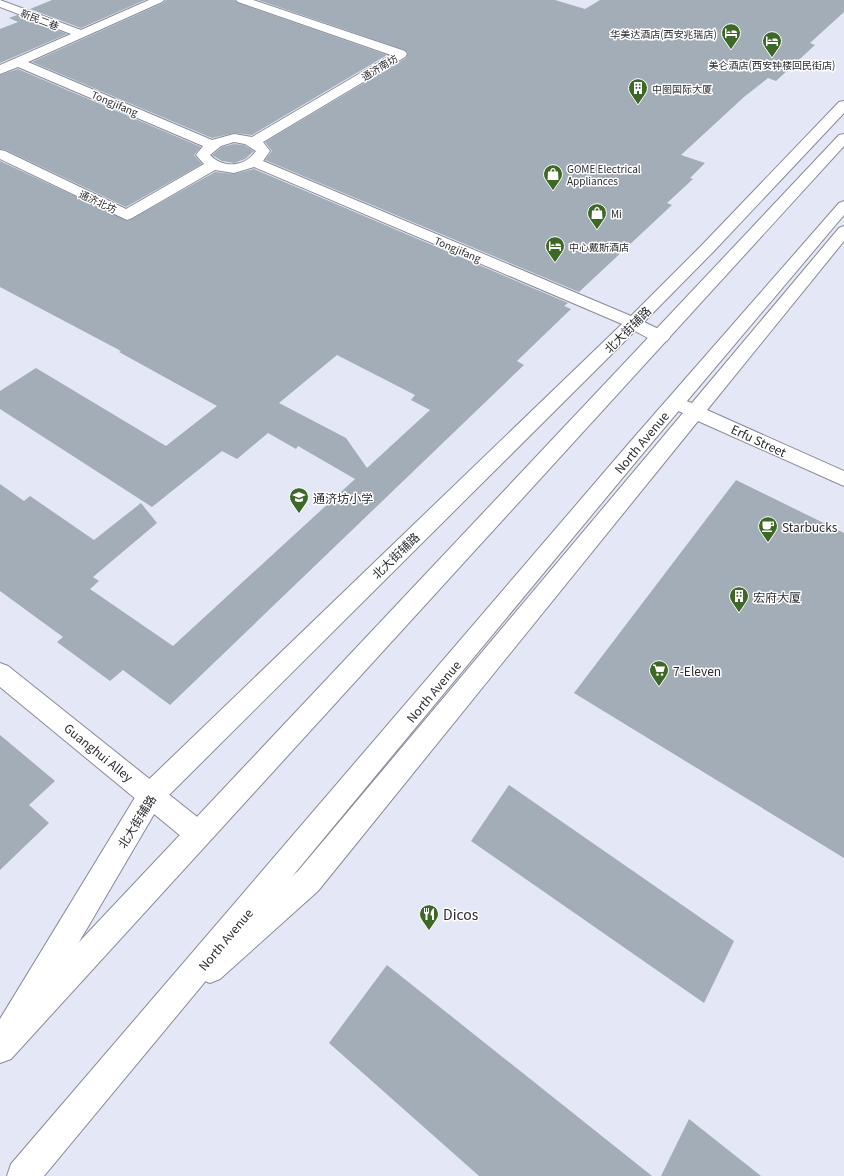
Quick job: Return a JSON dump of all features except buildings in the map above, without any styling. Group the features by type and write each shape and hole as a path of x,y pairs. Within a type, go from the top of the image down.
{"street":[{"path":"0,70 158,0"},
{"name":"通济南坊","path":"242,0 401,54 253,142"},
{"name":"新民二巷","path":"0,3 81,34"},
{"name":"Tongjifang","path":"18,62 212,145"},
{"name":"北大街辅路","path":"0,1048 151,795 633,323 707,249 844,105"},
{"path":"234,138 248,139 253,142 259,144 263,151 260,159 234,168 218,167 213,165 207,162 204,155 208,147 219,141 234,138"},
{"path":"0,1048 197,833 661,337 844,138"},
{"name":"通济北坊","path":"0,154 127,215 213,165"},
{"name":"Tongjifang","path":"254,162 633,323 661,337"},
{"name":"North Avenue","path":"23,1176 685,407 844,206"},
{"path":"685,407 844,231"},
{"name":"Erfu Street","path":"685,407 844,479"},
{"name":"Guanghui Alley","path":"0,673 197,833"}],"place":[{"name":"华美达酒店(西安兆瑞店)","path":"731,50"},
{"name":"美仑酒店(西安钟楼回民街店)","path":"772,58"},
{"name":"中图国际大厦","path":"638,105"},
{"name":"GOME Electrical Appliances","path":"553,191"},
{"name":"Mi","path":"597,230"},
{"name":"中心戴斯酒店","path":"555,263"},
{"name":"通济坊小学","path":"299,514"},
{"name":"Starbucks","path":"768,543"},
{"name":"宏府大厦","path":"739,613"},
{"name":"7-Eleven","path":"659,687"},
{"name":"Dicos","path":"429,931"}]}
